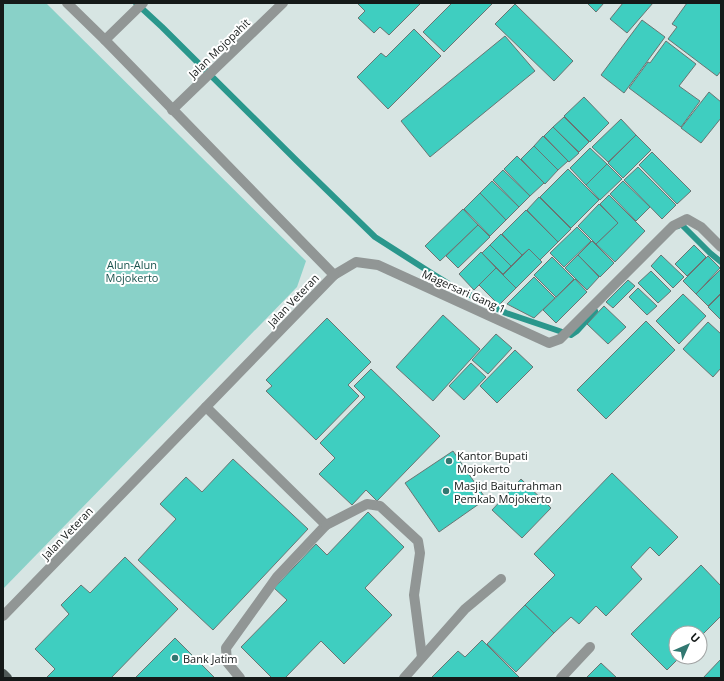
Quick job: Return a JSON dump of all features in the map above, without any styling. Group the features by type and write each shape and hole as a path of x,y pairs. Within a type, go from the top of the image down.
{"main road":[{"path":"3,674 7,678"}],"street":[{"name":"Jalan Veteran","path":"3,616 334,275 67,3"},
{"path":"105,40 142,3"},
{"name":"Jalan Mojopahit","path":"172,110 283,3"},
{"name":"Magersari Gang 1","path":"334,275 356,262 378,265 549,343 560,339 572,328 673,226 687,219 701,227 721,247"},
{"path":"206,407 326,526"},
{"path":"240,678 227,662 226,648 277,576 326,526 367,504 380,506 418,541 420,553 414,594 422,657"},
{"path":"404,678 465,609 502,580"},
{"path":"561,678 590,647"}],"green space":[{"name":"Alun-Alun Mojokerto","path":"3,3 46,3 306,261 297,287 3,589"}],"building":[{"path":"357,3 421,3 389,35 380,27 374,33 358,18 365,11"},
{"path":"452,3 493,3 444,52 423,32"},
{"path":"587,3 604,3 596,12"},
{"path":"623,3 653,3 627,33 610,19"},
{"path":"687,3 721,4 721,71 717,76 668,39 677,27 672,24"},
{"path":"515,4 573,61 554,81 495,24"},
{"path":"642,20 665,37 624,93 601,75"},
{"path":"414,29 441,56 388,109 357,77 381,53 386,57"},
{"path":"505,36 535,71 430,157 401,121"},
{"path":"666,41 696,64 679,86 700,101 681,127 629,88"},
{"path":"709,92 721,102 721,118 701,143 681,128"},
{"path":"584,97 609,123 590,142 564,116"},
{"path":"564,117 589,142 579,152 553,127"},
{"path":"621,119 636,135 608,162 592,147"},
{"path":"553,127 579,153 569,162 544,136"},
{"path":"636,135 651,150 623,178 608,163"},
{"path":"543,136 568,161 558,170 534,146"},
{"path":"534,146 558,170 545,184 521,159"},
{"path":"590,148 607,164 586,185 570,168"},
{"path":"652,152 691,191 677,204 639,165"},
{"path":"517,156 544,183 530,196 504,169"},
{"path":"607,164 622,179 600,200 586,185"},
{"path":"638,167 676,205 662,219 624,180"},
{"path":"568,169 599,200 571,228 540,197"},
{"path":"503,170 530,196 519,207 493,180"},
{"path":"492,181 519,207 506,220 480,193"},
{"path":"623,181 650,207 636,221 610,194"},
{"path":"480,193 506,220 490,236 464,209"},
{"path":"609,195 645,231 615,262 596,244 618,223 600,204"},
{"path":"539,197 571,229 558,242 527,210"},
{"path":"599,204 618,223 596,244 578,226"},
{"path":"463,209 478,225 440,261 425,246"},
{"path":"526,210 558,242 540,260 529,249 522,255 502,234"},
{"path":"478,225 490,237 458,268 446,256"},
{"path":"577,227 591,241 564,267 550,253"},
{"path":"501,234 522,255 511,266 490,245"},
{"path":"592,241 614,263 600,277 578,255"},
{"path":"490,245 511,266 503,274 482,253"},
{"path":"694,245 706,257 687,276 675,264"},
{"path":"529,249 542,262 516,288 503,275"},
{"path":"481,252 496,268 474,290 459,274"},
{"path":"578,255 599,277 587,290 565,268"},
{"path":"661,255 684,277 673,288 651,266"},
{"path":"708,256 720,268 696,294 683,281"},
{"path":"552,257 574,279 556,297 534,275"},
{"path":"496,268 516,288 499,305 479,285"},
{"path":"721,269 721,293 708,306 696,294"},
{"path":"651,271 671,291 658,303 638,283"},
{"path":"534,277 555,298 534,318 507,304"},
{"path":"575,279 587,292 556,323 543,310"},
{"path":"628,280 635,286 613,308 606,302"},
{"path":"638,288 657,306 647,315 629,297"},
{"path":"683,294 706,316 679,344 656,321"},
{"path":"721,294 721,320 708,307"},
{"path":"604,306 626,327 608,344 587,324"},
{"path":"443,315 480,349 433,401 396,367"},
{"path":"327,318 371,362 348,385 359,396 316,440 266,391 272,386 266,380"},
{"path":"646,321 675,350 606,419 577,390"},
{"path":"708,322 721,334 721,368 713,377 683,349"},
{"path":"496,334 512,348 488,374 472,360"},
{"path":"515,350 533,367 497,403 480,386"},
{"path":"471,363 486,377 464,400 449,386"},
{"path":"371,369 440,436 377,501 366,490 352,505 319,474 335,458 320,443 365,397 354,386"},
{"name":"Masjid Baiturrahman Pemkab Mojokerto","path":"453,451 486,499 439,532 405,483"},
{"path":"233,459 308,529 213,630 138,560 176,519 160,504 186,477 202,492"},
{"path":"612,473 678,537 659,556 650,547 631,567 642,579 606,616 596,606 579,624 571,617 554,633 525,605 555,575 534,554"},
{"path":"521,479 551,508 522,538 492,510"},
{"path":"368,512 404,547 365,588 392,615 344,664 321,641 285,678 272,678 241,647 287,600 274,588 316,544 327,555"},
{"path":"125,557 178,609 111,678 46,678 55,669 35,649 69,614 61,605 81,585 90,593"},
{"path":"701,565 721,586 721,616 708,629 708,625 668,625 668,665 672,665 667,670 631,634"},
{"path":"525,605 554,633 516,672 487,644"},
{"name":"Bank Jatim","path":"175,638 215,678 135,678"},
{"path":"482,640 520,678 431,678 458,651 465,657"},
{"path":"721,659 721,678 703,678"},
{"path":"601,663 617,678 586,678"}],"waterway":[{"path":"136,3 375,237 454,287 506,313 571,335 577,331 595,311"},
{"path":"678,226 681,224 721,262"}],"place":[{"name":"Kantor Bupati Mojokerto","path":"449,461"},
{"name":"Masjid Baiturrahman Pemkab Mojokerto","path":"446,491"},
{"name":"Bank Jatim","path":"175,658"}]}
